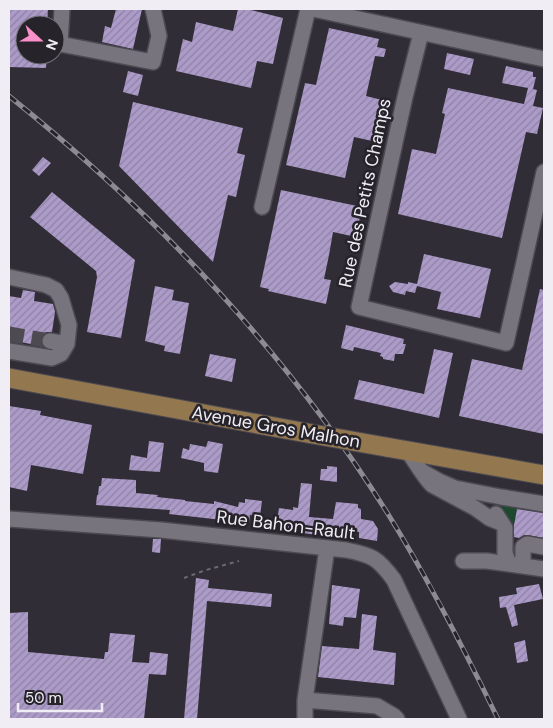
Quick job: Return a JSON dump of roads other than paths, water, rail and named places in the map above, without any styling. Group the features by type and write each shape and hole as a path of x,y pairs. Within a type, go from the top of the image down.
{"main road":[{"name":"Avenue Gros Malhon","path":"9,378 544,475"}],"street":[{"path":"62,9 60,44 153,62 159,36 153,9"},
{"path":"262,207 308,9"},
{"path":"313,9 544,59"},
{"name":"Rue des Petits Champs","path":"421,33 405,97 360,307 506,343 544,172"},
{"path":"9,277 46,284 56,290 61,298 69,325 66,344 61,354 52,358 9,351"},
{"path":"50,341 66,344"},
{"path":"406,450 427,480 436,487 501,523"},
{"path":"422,472 455,488 544,504"},
{"path":"501,497 496,500 493,508 505,528 505,553 516,565"},
{"name":"Rue Bahon-Rault","path":"9,519 161,530 327,548 371,556 379,561 394,580 459,719"},
{"path":"516,565 525,545 544,547"},
{"path":"305,719 305,700 327,548"},
{"path":"463,561 487,561 544,569"},
{"path":"305,700 377,706 397,719"}],"tunnel":[{"path":"9,334 50,341"}],"railway":[{"path":"9,96 63,141 167,238 216,289 307,398 349,455 418,564 498,719"}]}
